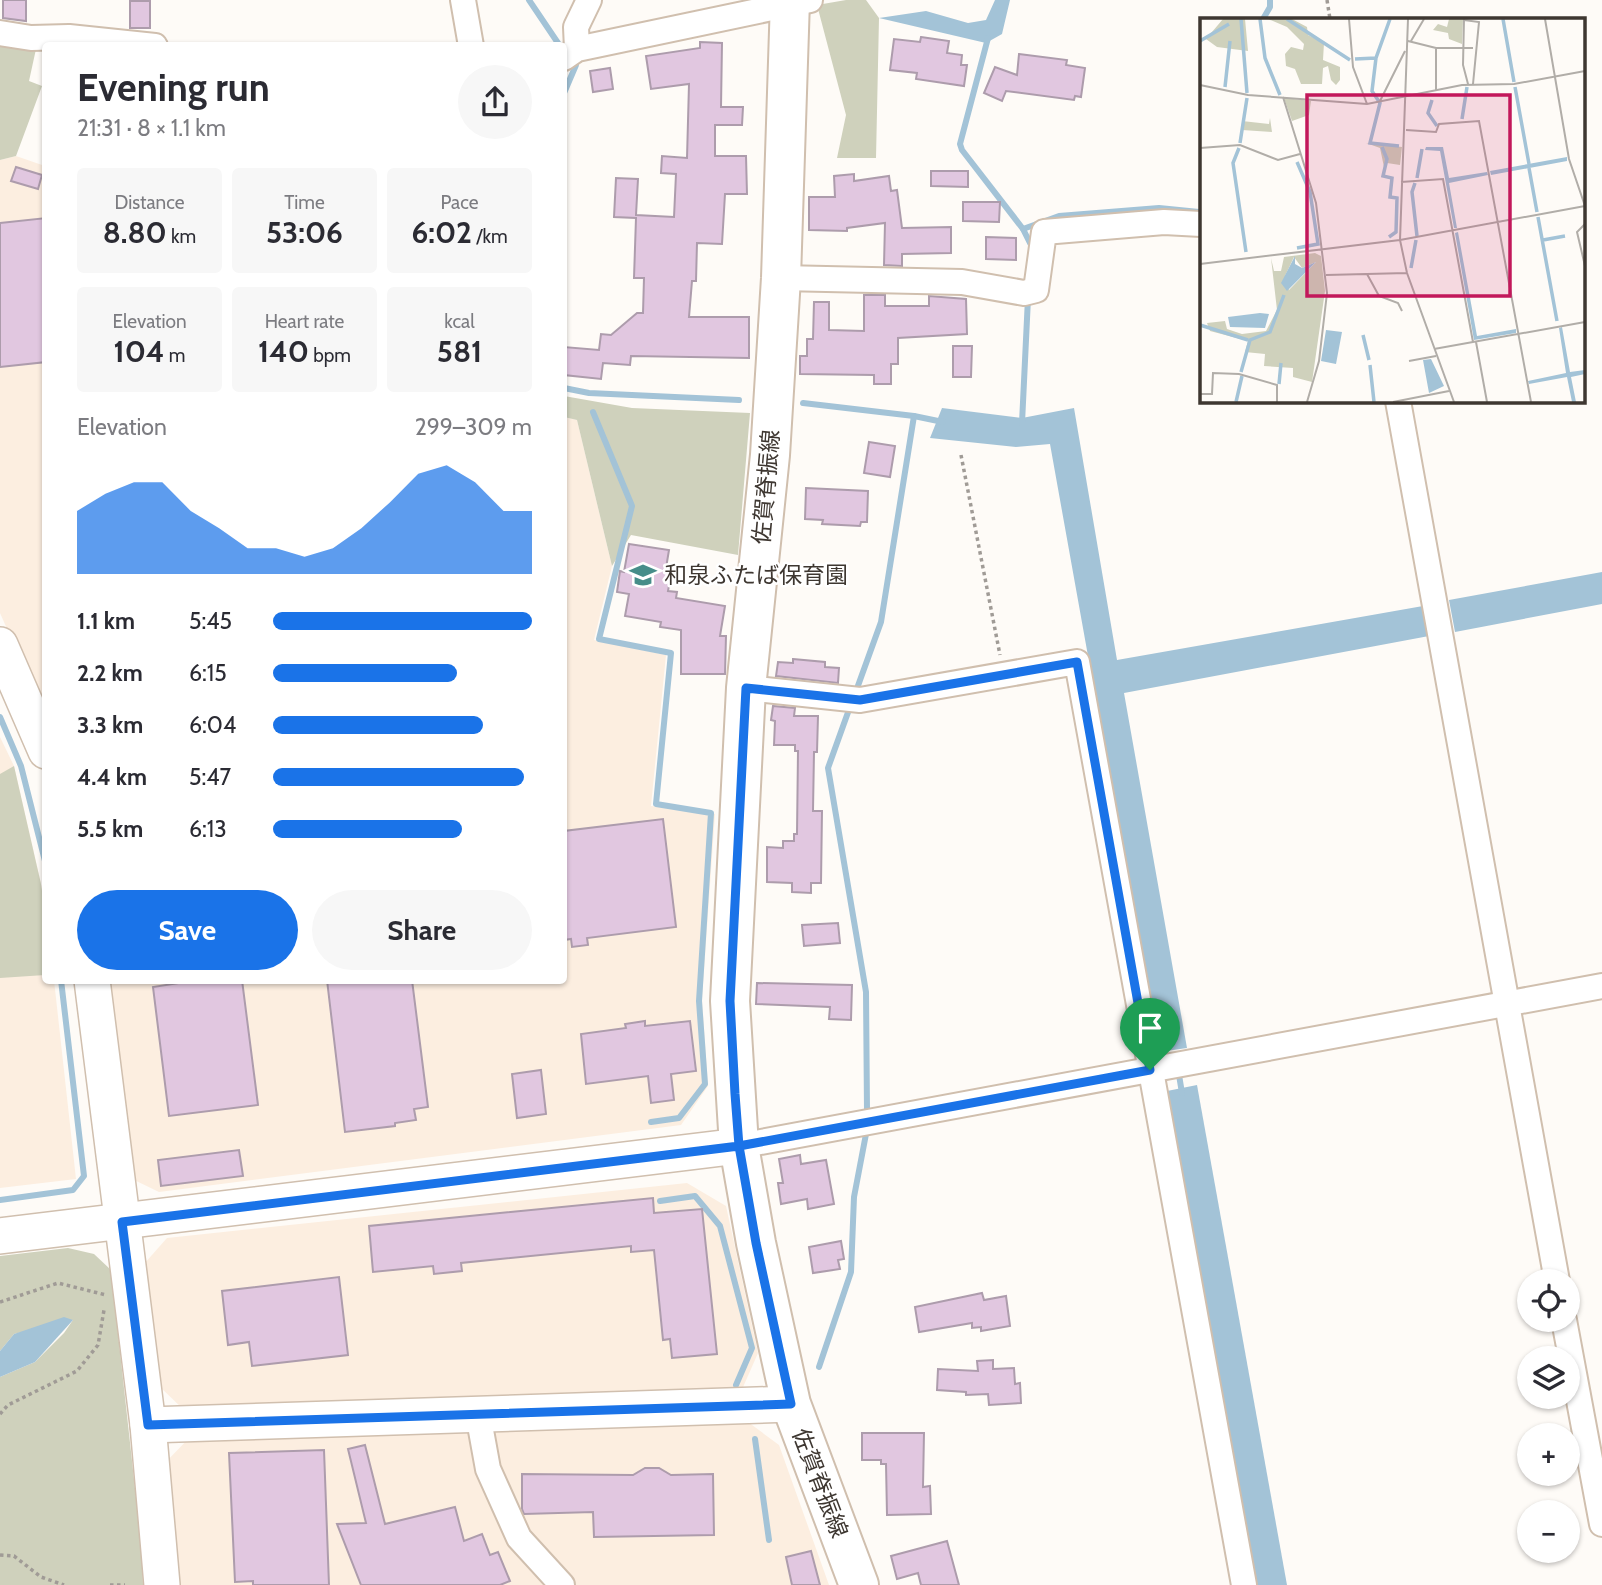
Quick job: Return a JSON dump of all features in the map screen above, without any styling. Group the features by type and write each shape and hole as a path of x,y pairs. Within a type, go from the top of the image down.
{"main road":[{"name":"佐賀脊振線","path":"797,1 769,455 746,688 730,1001 739,1146 756,1243 791,1404 859,1585"}],"street":[{"path":"463,0 470,42"},
{"path":"589,0 576,27 570,53 797,1"},
{"path":"0,33 31,38 69,37 117,42"},
{"path":"781,278 962,282 1030,291 1044,232 1164,222 1200,223"},
{"path":"1398,402 1555,1269"},
{"path":"0,645 42,742"},
{"path":"746,688 854,700 1077,662 1167,1067 1244,1585"},
{"path":"92,984 148,1425 162,1585"},
{"path":"0,1236 739,1146 1602,986"},
{"path":"1566,1332 1602,1524"},
{"path":"148,1425 791,1404"},
{"path":"478,1415 488,1469 519,1538 562,1585"}],"path":[{"path":"1327,0 1330,18"},
{"path":"961,455 1004,674"},
{"path":"0,1301 58,1283 107,1296 109,1286"},
{"path":"0,1414 8,1405 77,1371 98,1345 105,1308"},
{"path":"0,1555 14,1556 41,1577 64,1585"},
{"path":"110,1585 125,1585"}],"shaded area":[{"path":"16,156 42,165 42,707 0,613 0,160"},
{"path":"567,418 577,420 612,566 594,640 666,655 651,806 715,814 702,999 708,1086 681,1125 159,1192 126,1176 105,984 567,984"},
{"path":"0,737 14,766 41,884 42,984 54,984 76,1179 0,1188"},
{"path":"687,1183 726,1206 758,1353 740,1394 185,1411 158,1385 144,1264 167,1238"},
{"path":"748,1422 779,1445 829,1585 174,1585 163,1465 191,1436 517,1431"}],"green space":[{"path":"866,0 879,18 876,158 837,158 846,115 817,5"},
{"path":"0,43 36,49 29,81 42,86 16,156 0,160"},
{"path":"567,397 632,408 750,413 738,555 631,535 612,566 577,420 567,418"},
{"path":"14,766 41,884 42,975 0,978 0,774"},
{"path":"68,1248 94,1254 111,1270 142,1552 143,1585 0,1585 0,1377 35,1362 73,1320 14,1334 0,1351 0,1256"}],"water":[{"path":"995,0 1010,0 1002,34 986,43 879,18 926,11 968,23 986,20"},
{"path":"942,408 1022,418 1074,408 1117,660 1423,606 1429,636 1124,693 1187,1048 1159,1052 1050,444 1016,447 930,438"},
{"path":"1602,572 1602,604 1455,632 1449,600"},
{"path":"1197,1085 1287,1585 1256,1585 1167,1091"},
{"path":"64,1317 73,1320 35,1362 0,1377 0,1351 14,1334"}],"building":[{"path":"3,0 26,0 26,21 3,18"},
{"path":"130,1 150,1 150,28 130,28"},
{"path":"921,37 949,41 947,53 962,55 961,65 967,65 964,86 916,79 917,73 890,70 894,39 920,42"},
{"path":"700,42 722,43 721,107 743,107 742,125 715,125 715,156 746,156 747,194 725,194 722,244 697,243 696,281 692,281 689,317 749,317 749,358 631,356 630,365 603,363 601,379 567,375 567,347 599,350 601,334 611,335 637,313 643,313 644,278 634,278 636,218 614,217 616,178 638,179 636,215 674,217 676,174 661,173 662,156 687,158 689,84 651,89 646,56 700,48"},
{"path":"1019,54 1067,60 1066,65 1085,68 1081,97 1075,96 1074,100 1006,91 1002,101 984,93 995,67 1017,75"},
{"path":"610,68 613,89 593,92 590,71"},
{"path":"16,167 42,175 38,189 11,181"},
{"path":"931,171 968,171 968,187 931,186"},
{"path":"854,174 854,181 889,176 891,191 897,190 902,228 951,227 951,253 902,254 902,266 884,265 885,223 847,228 847,231 809,230 809,197 835,197 834,176"},
{"path":"963,202 1000,202 999,222 963,221"},
{"path":"42,218 42,362 0,367 0,223"},
{"path":"986,237 1016,238 1016,260 986,259"},
{"path":"864,295 885,295 885,306 929,306 929,296 966,299 967,334 898,338 898,364 891,364 891,384 874,384 874,375 800,374 800,356 807,356 807,339 813,339 814,302 829,302 829,330 864,331"},
{"path":"953,346 972,346 971,377 953,377"},
{"path":"869,442 895,446 890,477 864,473"},
{"path":"806,488 868,491 867,522 861,522 860,526 822,524 823,520 805,519"},
{"path":"629,544 669,550 666,568 672,569 668,591 677,592 676,598 725,606 720,636 726,636 725,674 681,674 681,630 660,627 661,622 625,616 629,594 617,592 620,571 624,572"},
{"path":"793,659 825,662 825,667 839,668 838,683 776,676 778,662 793,663"},
{"path":"773,706 795,708 794,716 818,716 817,752 814,752 813,811 822,811 821,883 811,883 811,893 792,892 792,883 767,882 767,847 783,848 783,841 794,841 794,834 797,834 798,751 795,751 795,745 774,745 775,721 771,720"},
{"path":"663,819 676,927 587,938 588,945 572,947 571,939 567,940 567,831"},
{"path":"838,923 840,943 804,946 802,925"},
{"path":"757,983 852,985 851,1020 829,1019 830,1007 756,1004"},
{"path":"172,984 243,984 258,1105 169,1116 153,987"},
{"path":"327,984 413,984 428,1107 414,1109 416,1120 395,1123 395,1126 345,1132"},
{"path":"645,1021 645,1026 690,1021 696,1071 671,1074 674,1100 651,1103 648,1076 586,1084 581,1034 626,1028 625,1024"},
{"path":"541,1070 546,1114 517,1118 512,1074"},
{"path":"239,1150 243,1176 161,1186 158,1160"},
{"path":"800,1155 801,1164 826,1160 834,1204 808,1209 807,1199 781,1204 778,1183 783,1183 779,1159"},
{"path":"653,1198 654,1213 702,1209 717,1354 672,1358 670,1339 663,1340 654,1250 631,1252 631,1246 461,1263 462,1271 434,1274 433,1266 373,1272 369,1226"},
{"path":"841,1241 844,1259 838,1260 840,1269 813,1273 809,1247"},
{"path":"339,1277 348,1355 252,1366 249,1342 228,1345 222,1291"},
{"path":"982,1293 984,1300 1006,1296 1010,1326 981,1331 981,1327 972,1328 972,1323 919,1332 915,1307"},
{"path":"993,1360 993,1369 1014,1368 1015,1384 1020,1383 1021,1403 989,1405 988,1394 966,1395 966,1392 937,1390 938,1369 978,1371 977,1361"},
{"path":"862,1433 924,1433 923,1487 930,1486 931,1514 887,1515 886,1464 881,1464 881,1460 862,1460"},
{"path":"365,1445 385,1524 455,1507 464,1541 482,1534 490,1555 498,1552 510,1581 500,1585 361,1585 337,1524 366,1523 348,1449"},
{"path":"324,1450 329,1585 253,1585 253,1581 235,1582 229,1453"},
{"path":"645,1468 659,1468 671,1475 713,1474 714,1535 594,1537 593,1512 524,1514 522,1509 522,1474 633,1475"},
{"path":"947,1541 959,1585 921,1585 918,1573 897,1579 891,1556"},
{"path":"811,1551 820,1585 792,1585 786,1557"}],"waterway":[{"path":"529,0 557,42"},
{"path":"1264,18 1270,7 1270,0"},
{"path":"988,38 960,144 1023,229 1033,249"},
{"path":"567,86 576,65 571,60"},
{"path":"1023,229 1059,216 1159,208 1199,212"},
{"path":"1022,423 1028,298"},
{"path":"567,389 589,393 739,400"},
{"path":"803,403 943,422"},
{"path":"593,412 632,506 599,639 671,653 656,804 711,813 699,1001 705,1084 679,1118 651,1122"},
{"path":"855,694 881,622 914,416"},
{"path":"851,704 828,768 866,992 867,1111"},
{"path":"0,717 21,766 42,849"},
{"path":"0,1200 73,1190 84,1176 61,984"},
{"path":"1178,1069 1182,1093"},
{"path":"819,1367 851,1272 854,1197 866,1134"},
{"path":"660,1201 695,1196 720,1226 752,1348 736,1385"},
{"path":"755,1439 769,1540"}],"place":[{"name":"和泉ふたば保育園","path":"643,575"}],"route":[{"path":"1150,1070 739,1146 122,1222 148,1425 791,1404 756,1243 739,1146 735,1094 730,1001 746,688 860,700 1077,662 1150,1070"}]}
